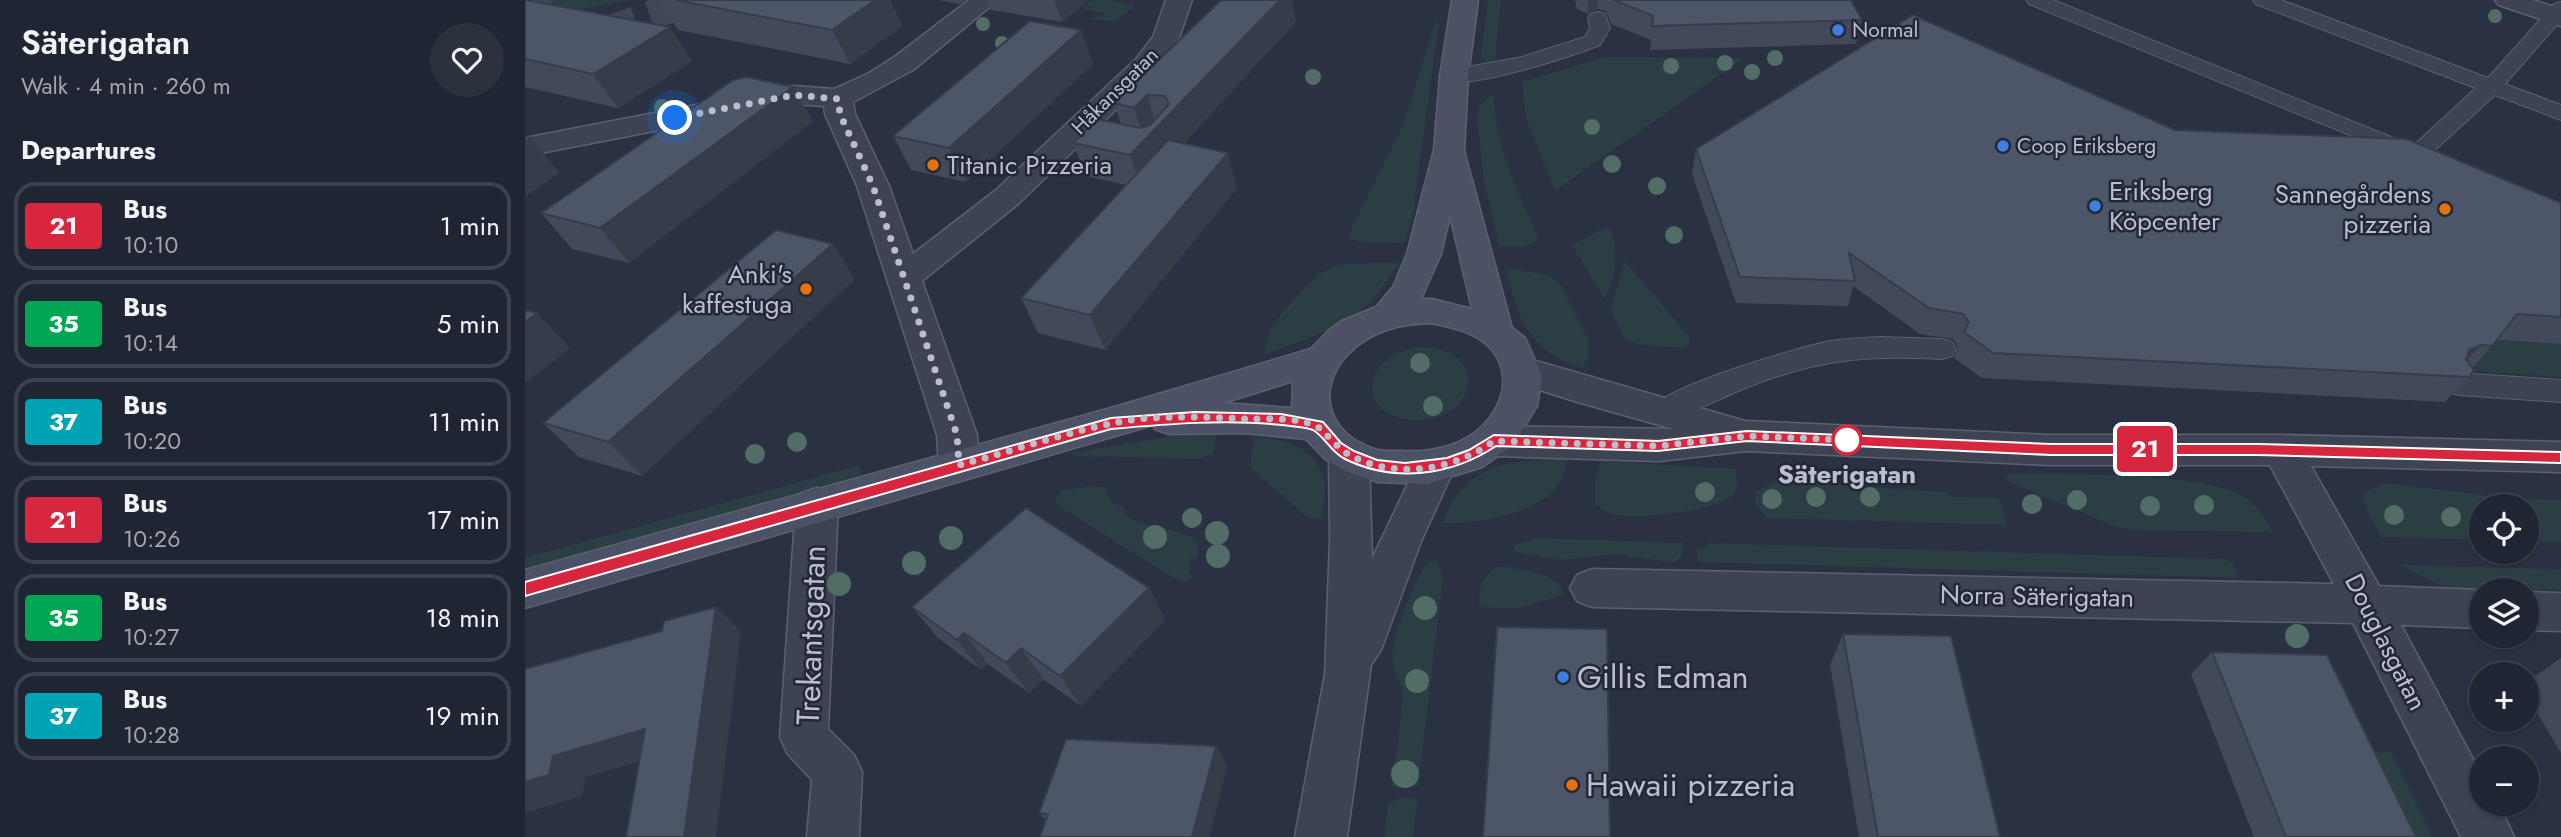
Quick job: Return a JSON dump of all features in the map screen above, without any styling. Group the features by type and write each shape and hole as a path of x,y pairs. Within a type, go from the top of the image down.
{"street":[{"path":"525,147 794,95 838,99 904,64 985,0"},
{"name":"Håkansgatan","path":"904,276 1085,138 1166,38 1179,0"},
{"path":"1388,316 1408,292 1424,254 1449,150 1454,76 1465,0"},
{"path":"2508,0 2559,9"},
{"path":"838,99 840,114 873,186 957,435 959,465"},
{"path":"1449,150 1495,331"},
{"path":"1417,311 1445,313 1473,320 1495,331 1513,349 1522,370 1524,382 1520,407 1514,419 1494,441 1473,454 1435,467 1391,468 1349,455 1336,447 1318,426 1309,392 1322,359 1350,332 1388,316 1417,311"},
{"path":"525,589 1111,424 1322,359"},
{"path":"1522,370 1598,395 1747,436"},
{"path":"1111,424 1195,417 1281,420 1318,426"},
{"path":"1494,441 1658,446 1747,436 2051,450 2281,450 2561,457"},
{"name":"Douglasgatan","path":"2281,450 2488,837"},
{"path":"1321,837 1348,674 1351,540 1349,455"},
{"path":"1348,674 1401,539 1435,467"},
{"name":"Trekantsgatan","path":"817,505 804,737 837,772 833,837"},
{"name":"Norra Säterigatan","path":"1592,587 2469,608"},
{"path":"2539,611 2561,612"}],"lane":[{"path":"2036,0 2439,165"},
{"path":"2263,0 2561,113"},
{"path":"2416,155 2492,86 2559,9"},
{"path":"1454,76 1505,69 1556,55 1593,41 1600,28 1598,18"},
{"path":"1664,411 1731,382 1819,354 1896,346 1942,349"},
{"path":"2459,384 2561,391"}],"shaded area":[{"path":"525,0 633,0 525,18"},
{"path":"1091,0 1110,0 1135,5 1115,22 1089,18 1105,13 1081,9"},
{"path":"1488,0 1501,0 1495,62 1488,62 1481,57"},
{"path":"1435,23 1439,23 1412,219 1405,243 1360,242 1349,238 1349,233 1404,123"},
{"path":"1604,57 1744,58 1555,191 1526,119 1522,82"},
{"path":"1494,93 1503,149 1515,185 1538,237 1537,241 1524,247 1499,246 1484,181 1477,119 1479,106"},
{"path":"1610,228 1615,264 1612,283 1604,299 1572,245 1602,229"},
{"path":"1625,261 1690,338 1684,348 1643,345 1626,340 1611,310"},
{"path":"1399,263 1370,302 1346,320 1319,334 1263,355 1271,329 1317,275 1337,265"},
{"path":"1506,268 1549,275 1562,287 1588,339 1588,357 1583,368 1550,353 1529,332 1515,304"},
{"path":"2493,340 2561,344 2561,377 2469,371"},
{"path":"1419,347 1442,350 1457,358 1466,370 1468,384 1464,397 1453,409 1437,417 1416,420 1396,417 1382,409 1374,399 1372,386 1376,373 1399,352"},
{"path":"1217,433 1213,454 1199,459 1074,456 1071,453 1172,436"},
{"path":"1254,437 1287,442 1297,446 1313,459 1320,468 1325,484 1322,518 1312,519 1306,516 1250,467"},
{"path":"1568,458 1556,488 1534,505 1486,520 1442,523 1464,487 1492,468 1526,461"},
{"path":"1601,461 1736,469 1737,480 1732,495 1709,506 1652,515 1618,515 1608,513 1595,503 1595,481"},
{"path":"860,465 861,475 525,570 525,558"},
{"path":"2008,474 2132,476 2200,483 2227,489 2246,498 2261,514 2272,532 2130,530 2109,524 2012,483 2004,478"},
{"path":"1779,481 1947,492 1953,497 1999,498 2007,525 1768,518 1757,506 1757,491"},
{"path":"2385,483 2474,494 2469,494 2469,540 2381,537 2362,494"},
{"path":"1092,486 1105,487 1111,501 1127,510 1123,514 1154,529 1159,526 1193,537 1198,545 1197,558 1190,559 1189,575 1194,574 1188,581 1180,582 1054,503 1061,491"},
{"path":"2539,499 2561,500 2561,542 2539,541"},
{"path":"1537,538 1683,543 1682,555 1675,563 1616,554 1562,560 1513,552 1515,545"},
{"path":"1709,543 2223,559 2233,563 2238,578 1698,562 1697,550 1705,548"},
{"path":"1428,561 1438,562 1443,578 1418,787 1392,786 1403,700 1392,663 1393,648 1411,594"},
{"path":"2400,565 2561,569 2561,590 2539,590 2539,578 2469,578 2469,588 2446,588"},
{"path":"1497,566 1546,576 1561,587 1564,595 1513,609 1479,607 1482,584"},
{"path":"2365,752 2391,752 2433,837 2384,837"},
{"path":"1402,797 1417,799 1413,837 1384,837 1388,805"}],"building":[{"path":"525,0 670,27 593,74 525,59"},
{"path":"676,0 875,0 832,30"},
{"path":"1221,0 1280,0 1130,155 1073,143 1097,119 1140,128 1150,125 1169,104 1165,96 1147,95 1134,108 1114,103"},
{"path":"1614,0 1851,0 1862,20 1652,26 1653,16"},
{"name":"Eriksberg Köpcenter","path":"1913,15 2175,130 2407,139 2561,203 2561,317 2517,314 2492,346 2481,345 2469,350 2466,360 2474,370 2469,377 1993,353 1964,332 1969,322 1963,314 1929,308 1849,253 1855,281 1740,277 1696,149"},
{"path":"1030,21 1081,30 949,148 893,136"},
{"path":"747,77 793,87 600,228 541,213 733,80"},
{"path":"1168,140 1228,153 1090,315 1021,298"},
{"path":"776,230 833,244 608,442 543,423"},
{"path":"525,310 537,313 525,322"},
{"path":"1026,508 1149,588 1060,676 1021,648 1006,663 964,633 957,640 912,607"},
{"path":"716,607 684,837 626,837 645,729 553,756 549,775 525,782 525,669 662,631 664,621"},
{"path":"1497,627 1607,629 1610,837 1483,837"},
{"path":"1843,634 1951,636 2000,837 1878,837"},
{"path":"2212,652 2327,655 2416,837 2286,837"},
{"path":"1066,739 1216,746 1192,837 1040,837 1048,814 1039,813"}],"tunnel":[{"path":"525,14 566,0"},
{"path":"525,59 695,0"}],"bus line":[{"name":"21","path":"525,589 1111,424 1195,417 1281,420 1318,426 1336,447 1361,461 1405,469 1448,464 1473,454 1494,441 1658,446 1747,436 2051,450 2258,449 2561,457"}],"place":[{"name":"Normal","path":"1838,30"},
{"name":"Coop Eriksberg","path":"2003,146"},
{"name":"Titanic Pizzeria","path":"933,165"},
{"name":"Eriksberg Köpcenter","path":"2095,206"},
{"name":"Sannegårdens pizzeria","path":"2445,209"},
{"name":"Anki's kaffestuga","path":"806,289"},
{"name":"Säterigatan","path":"1847,440"},
{"name":"Gillis Edman","path":"1563,677"},
{"name":"Hawaii pizzeria","path":"1572,785"}],"route":[{"path":"675,118 794,95 838,99 840,114 873,186 957,435 959,465 1111,424 1195,417 1281,420 1318,426 1336,447 1361,461 1405,469 1448,464 1473,454 1494,441 1658,446 1747,436 1847,440"}]}
